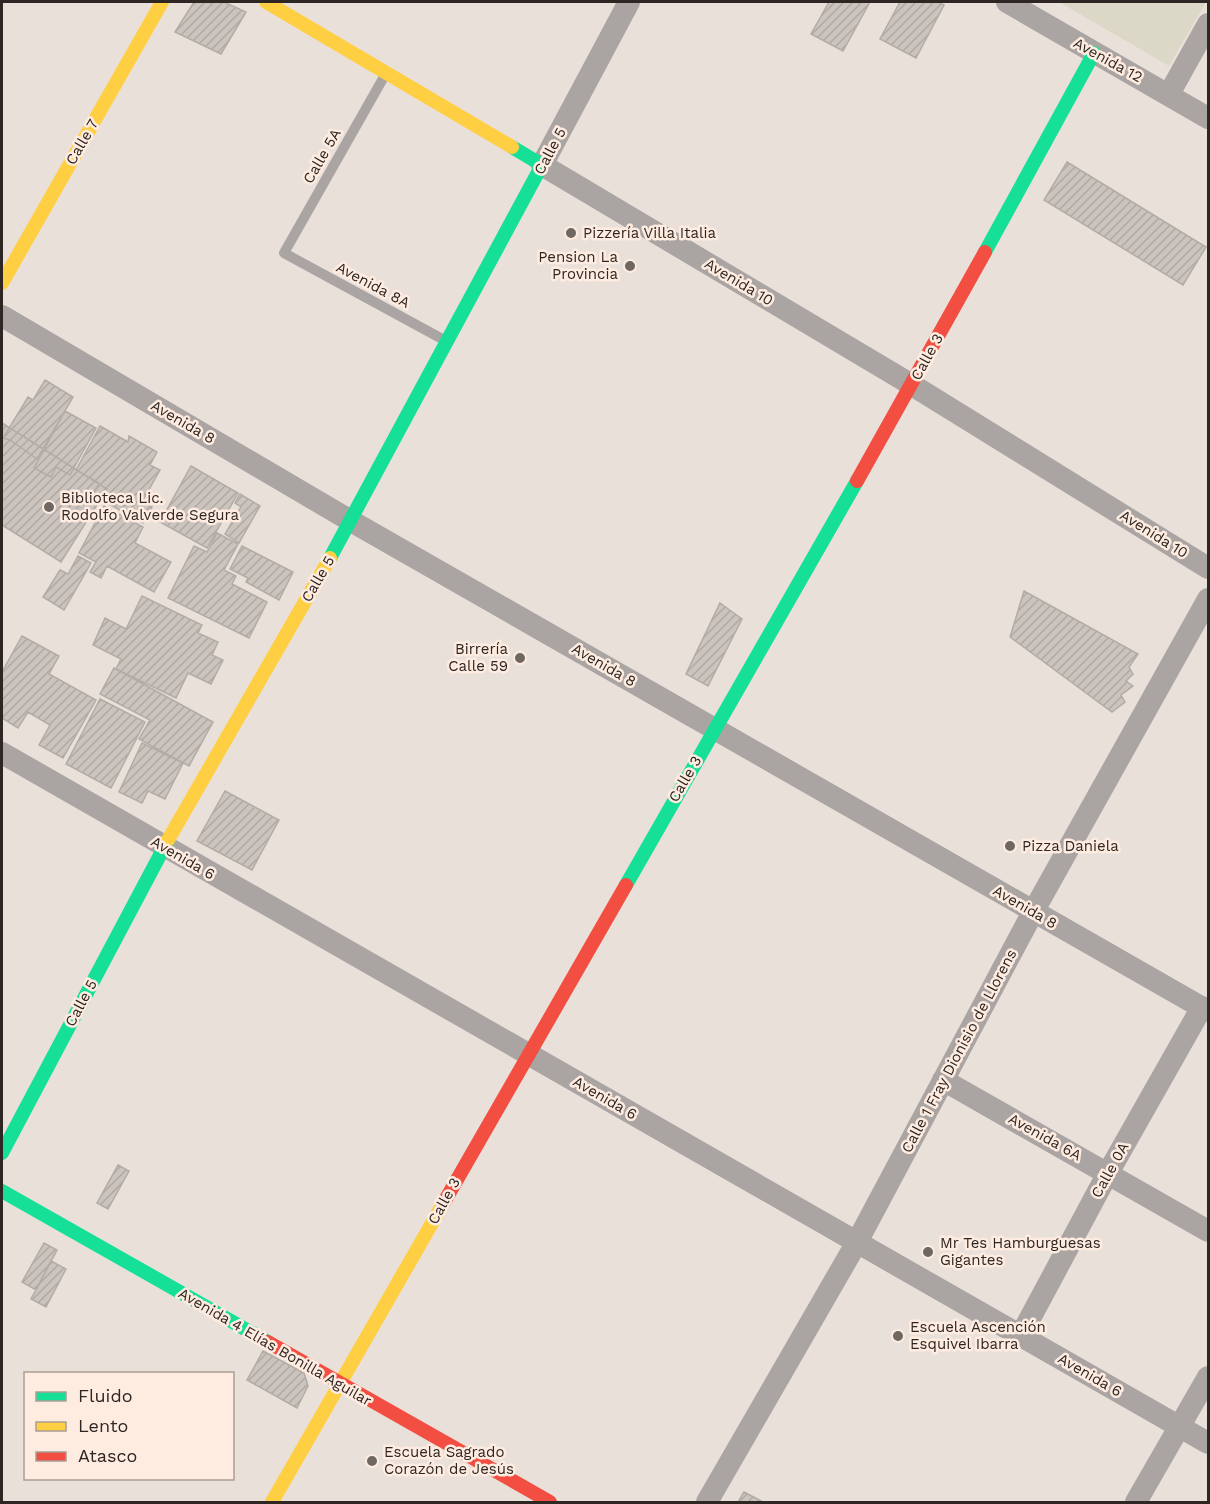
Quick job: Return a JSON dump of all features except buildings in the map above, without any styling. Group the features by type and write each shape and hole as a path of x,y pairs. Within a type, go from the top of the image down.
{"street":[{"name":"Calle 7","path":"2,283 162,2"},
{"name":"Avenida 10","path":"266,2 912,385 1209,568"},
{"name":"Calle 5","path":"2,1153 164,847 351,521 449,342 629,2"},
{"name":"Avenida 12","path":"1007,2 1209,118"},
{"path":"1168,94 1209,24"},
{"name":"Calle 3","path":"272,1503 912,385 1094,53"},
{"name":"Avenida 8","path":"2,316 351,521 1205,1009"},
{"name":"Calle 1 Fray Dionisio de Llorens","path":"707,1503 857,1242 1033,912 1209,598"},
{"name":"Avenida 6","path":"2,753 1209,1443"},
{"name":"Calle 0A","path":"1021,1335 1108,1173 1205,1009"},
{"name":"Avenida 6A","path":"943,1080 1209,1231"},
{"name":"Avenida 4 Elías Bonilla Aguilar","path":"2,1191 550,1503"},
{"path":"1136,1503 1209,1377"}],"lane":[{"name":"Calle 5A","path":"284,253 386,72"},
{"name":"Avenida 8A","path":"284,253 449,342"}],"shaded area":[{"path":"1059,2 1206,2 1169,66"}],"traffic: fast":[{"path":"985,252 1094,53"},
{"path":"330,558 542,165 512,147"},
{"path":"626,885 857,481"},
{"path":"2,1153 168,840"},
{"path":"2,1191 268,1342"}],"traffic: slow":[{"path":"2,283 162,2"},
{"path":"266,2 512,147"},
{"path":"168,840 330,558"},
{"path":"272,1502 443,1204"}],"traffic: jam":[{"path":"857,481 985,252"},
{"path":"443,1204 626,885"},
{"path":"268,1342 550,1502"}],"place":[{"name":"Pizzería Villa Italia","path":"571,233"},
{"name":"Pension La Provincia","path":"630,266"},
{"name":"Biblioteca Lic. Rodolfo Valverde Segura","path":"49,507"},
{"name":"Birrería Calle 59","path":"520,658"},
{"name":"Pizza Daniela","path":"1010,846"},
{"name":"Mr Tes Hamburguesas Gigantes","path":"928,1252"},
{"name":"Escuela Ascención Esquivel Ibarra","path":"898,1336"},
{"name":"Escuela Sagrado Corazón de Jesús","path":"372,1461"}]}
